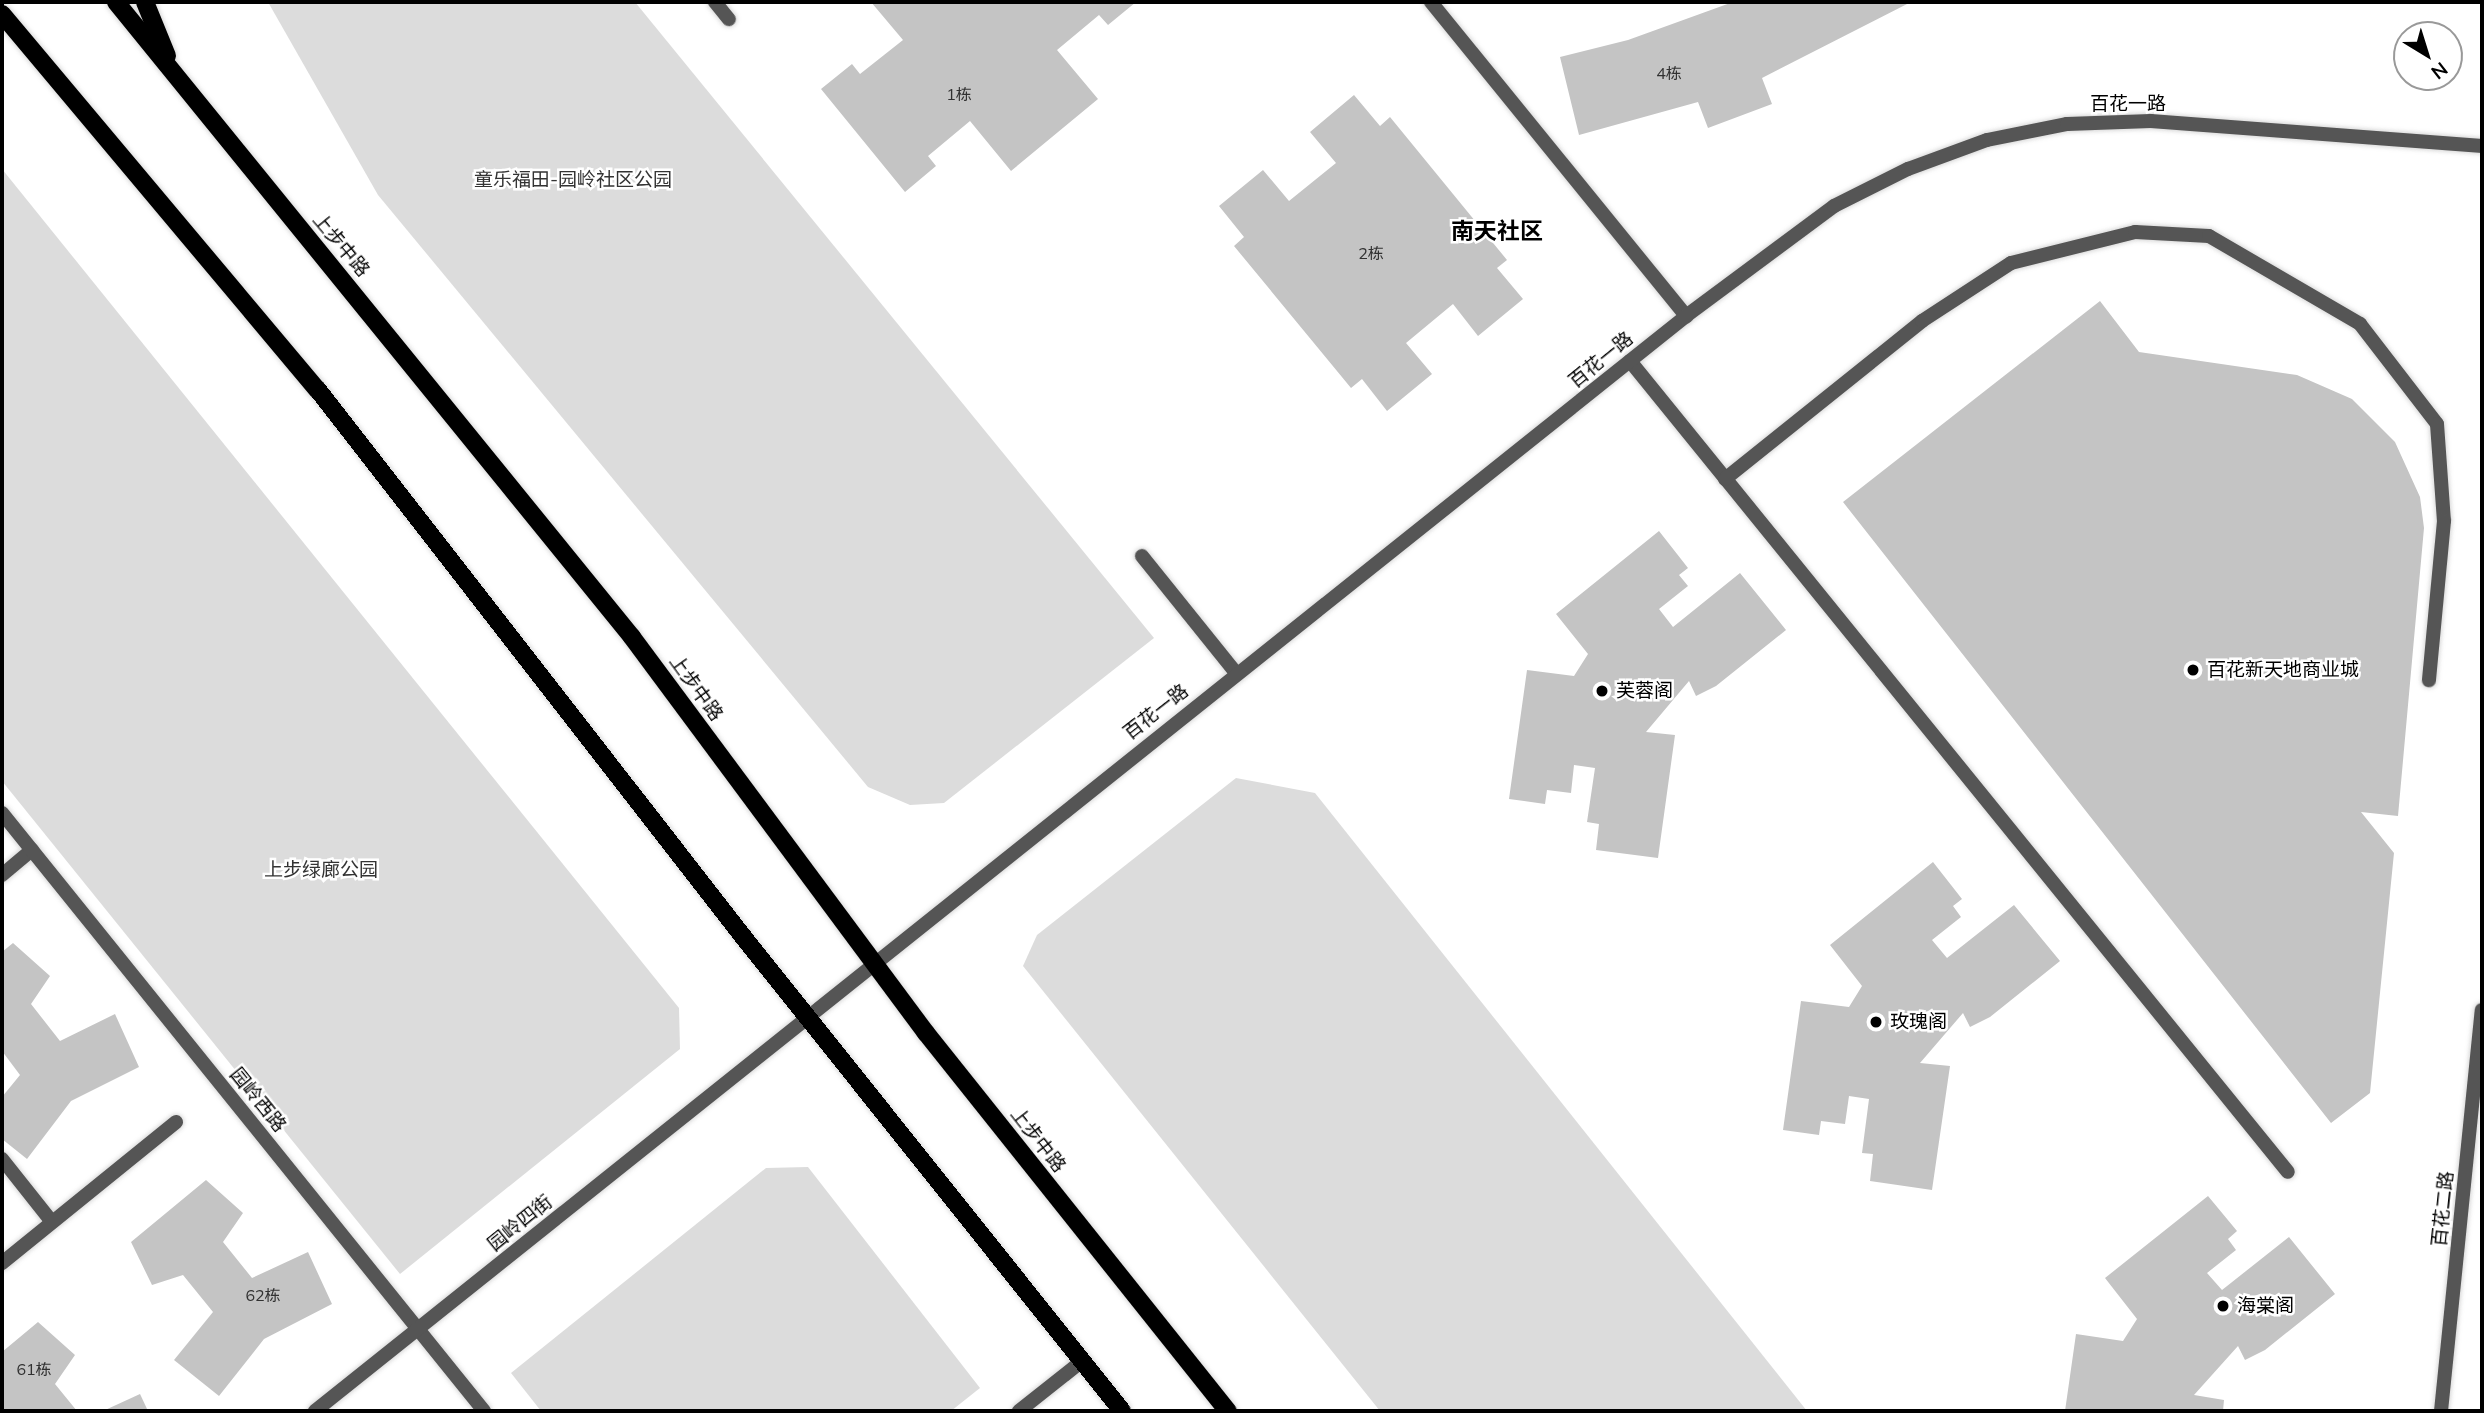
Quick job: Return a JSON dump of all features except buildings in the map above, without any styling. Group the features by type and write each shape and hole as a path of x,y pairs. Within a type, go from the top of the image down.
{"main road":[{"name":"上步中路","path":"116,2 632,637 874,961 1228,1411"},
{"path":"145,2 177,79"},
{"path":"2,14 318,390 807,1015 1122,1411"}],"street":[{"path":"715,2 729,19"},
{"path":"1431,2 1685,317"},
{"name":"百花一路","path":"807,1015 1685,317 1834,206 1908,169 1987,140 2067,124 2151,121 2482,146"},
{"path":"1725,480 1922,321 2011,263 2135,232 2208,236 2360,324 2437,424 2444,521 2429,680"},
{"path":"1630,361 2288,1172"},
{"path":"1142,556 1236,673"},
{"name":"园岭西路","path":"2,813 484,1411"},
{"path":"2,875 32,850"},
{"name":"百花二路","path":"2441,1411 2482,1010"},
{"name":"园岭四街","path":"316,1411 807,1015"},
{"path":"2,1263 176,1122"},
{"path":"2,1159 52,1222"},
{"path":"1019,1411 1082,1361"}],"green space":[{"name":"童乐福田-园岭社区公园","path":"268,2 635,2 1154,638 944,803 910,805 868,787 378,195"},
{"name":"上步绿廊公园","path":"2,169 679,1008 680,1049 400,1274 2,781"},
{"path":"1236,778 1315,793 1807,1411 1380,1411 1023,966 1037,935"},
{"path":"808,1167 980,1388 951,1411 541,1411 511,1373 766,1168"}],"place":[{"name":"百花新天地商业城","path":"2193,670"},
{"name":"芙蓉阁","path":"1602,691"},
{"name":"玫瑰阁","path":"1876,1022"},
{"name":"海棠阁","path":"2223,1306"}],"district":[{"name":"南天社区","path":"1497,231"}]}
